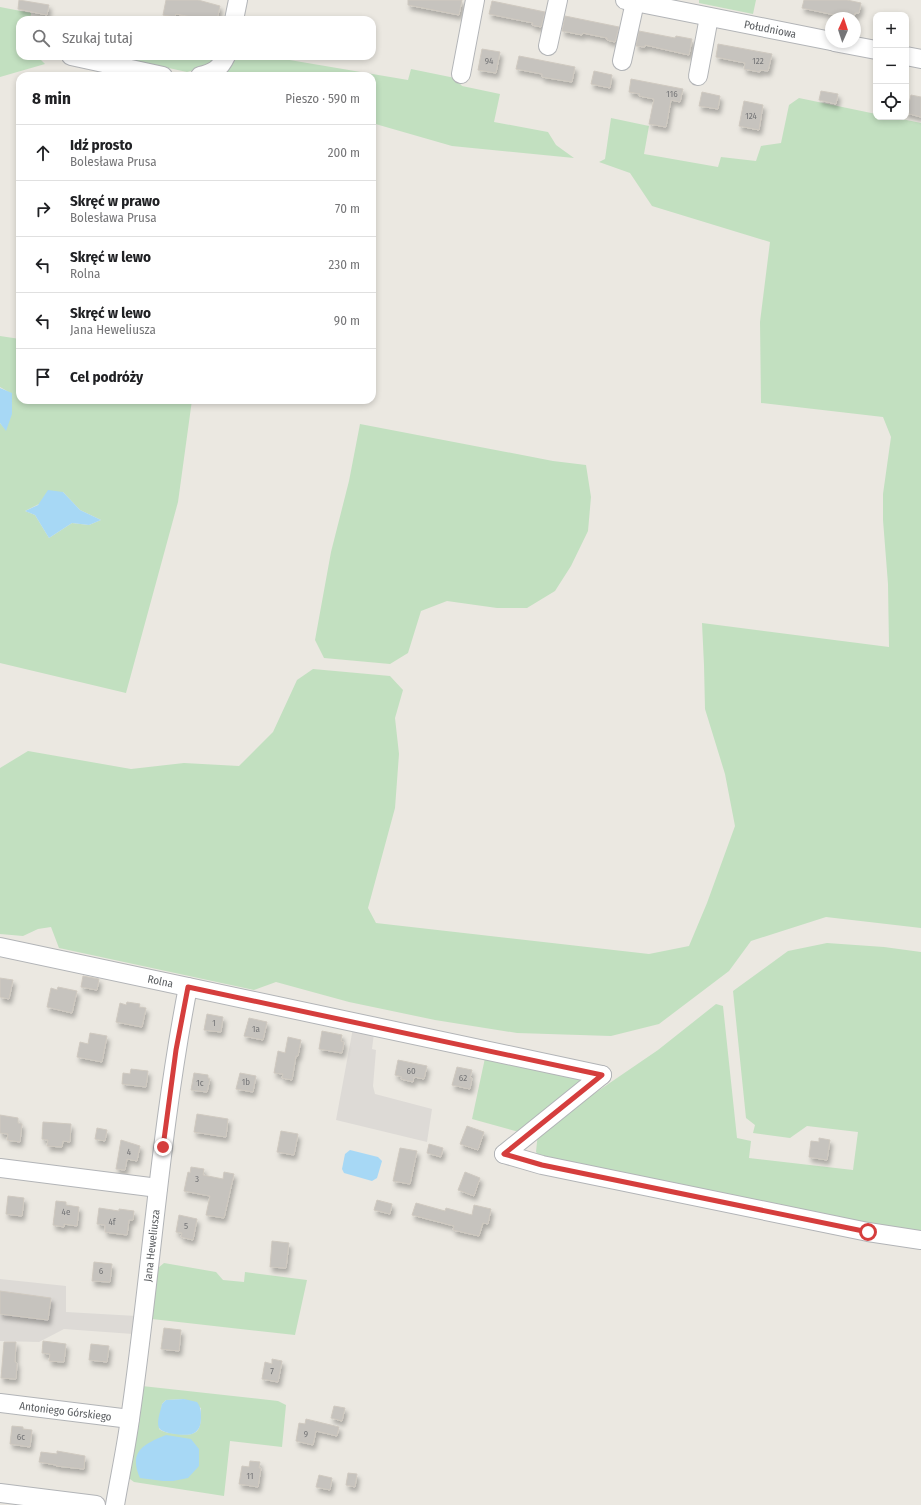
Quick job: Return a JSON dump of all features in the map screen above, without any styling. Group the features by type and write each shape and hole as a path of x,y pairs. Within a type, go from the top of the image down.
{"street":[{"path":"235,16 238,0"},
{"path":"461,74 475,0"},
{"path":"548,46 558,0"},
{"name":"Południowa","path":"622,61 630,1 689,7 709,17 825,41"},
{"path":"698,76 709,17"},
{"name":"Południowa","path":"861,47 873,49"},
{"path":"909,57 921,59"},
{"path":"89,60 145,72"},
{"path":"212,72 222,65 224,60"},
{"name":"Rolna","path":"0,947 602,1075 504,1154 542,1165 860,1231 921,1240"},
{"name":"Jana Heweliusza","path":"115,1505 130,1419 176,1050 188,987"},
{"path":"0,1168 158,1188"},
{"name":"Antoniego Górskiego","path":"0,1403 130,1419"},
{"path":"0,1493 96,1505"}],"shaded area":[{"path":"353,1028 374,1033 372,1049 376,1050 373,1086 375,1094 432,1109 427,1142 336,1120"},
{"path":"0,1279 66,1286 66,1312 136,1316 133,1334 64,1329 39,1342 0,1341"}],"green space":[{"path":"699,0 756,0 753,14 699,3"},
{"path":"0,7 31,13 31,16 16,16 16,60 41,60 45,64 0,77"},
{"path":"132,60 216,60 212,65 187,72"},
{"path":"230,60 290,60 361,72 223,72"},
{"path":"411,69 455,78 462,86 500,94 494,122 548,132 556,145 574,158 452,146 376,124 376,75 408,80"},
{"path":"799,98 873,113 873,120 906,120 921,123 921,928 826,917 751,941 729,971 659,1024 611,1036 517,1033 435,1020 349,1002 276,982 254,990 59,948 51,927 38,929 23,936 0,934 0,768 28,751 131,769 184,763 239,766 273,732 297,680 313,669 390,676 403,690 395,718 399,754 395,808 368,908 376,923 649,954 689,946 707,903 735,826 725,774 705,709 702,623 889,647 888,584 883,520 883,494 891,437 883,417 761,403 760,322 770,242 652,206 630,173 599,162 605,159 611,118 649,126 644,154 718,167 721,157 756,161 761,146 781,143 789,105"},
{"path":"0,336 16,338 16,404 191,404 178,502 126,693 0,663 0,423 6,430 12,394 0,387","holes":["63,492 80,510 101,520 89,525 72,523 49,538 35,515 25,511"]},
{"path":"360,424 553,461 586,465 591,497 588,531 571,566 555,591 527,608 497,608 447,601 421,611 408,653 390,664 324,658 315,640 331,552 349,481"},
{"path":"827,943 884,947 921,952 921,1235 543,1161 536,1152 538,1132 658,1050 716,1004 723,1006 737,1138 751,1141 749,1158 853,1170 858,1132 807,1126 790,1138 753,1133 755,1125 746,1118 733,991 788,951"},
{"path":"485,1058 587,1080 519,1132 472,1119"},
{"path":"164,1263 216,1272 223,1280 244,1282 245,1272 307,1280 295,1335 152,1319 158,1268"},
{"path":"142,1386 278,1401 286,1405 282,1447 230,1441 224,1496 134,1482 126,1476","holes":["184,1399 201,1408 200,1426 195,1432 186,1435 165,1432 159,1429 162,1404 166,1400"]}],"water":[{"path":"0,388 12,393 12,414 6,431 0,423"},
{"path":"48,490 63,492 80,510 101,520 89,525 72,523 49,538 35,515 25,511 38,505"},
{"path":"350,1150 378,1157 382,1161 377,1178 372,1181 344,1173 342,1169 345,1154"},
{"path":"184,1399 197,1402 199,1406 201,1411 201,1419 198,1430 191,1434 182,1435 161,1430 158,1423 162,1404 166,1400"},
{"path":"166,1435 191,1439 199,1449 199,1466 188,1478 163,1481 140,1478 136,1461 140,1450 145,1445"}],"building":[{"path":"19,0 49,5 47,15 18,9"},
{"path":"166,0 198,0 220,6 218,16 186,16 176,14 175,16 163,15"},
{"path":"408,0 462,0 459,15 408,5"},
{"path":"804,0 847,0 861,3 859,12 825,13 802,8"},
{"path":"492,1 545,12 541,27 532,25 533,23 489,14"},
{"path":"565,16 619,27 615,42 607,40 607,38 583,33 582,35 562,31"},
{"path":"639,31 675,38 676,36 692,39 689,55 645,45 645,47 636,46"},
{"path":"718,44 772,54 768,71 760,70 760,72 744,69 745,63 716,57"},
{"path":"482,49 500,52 496,73 478,70"},
{"path":"519,56 575,67 572,82 542,77 542,74 516,69"},
{"path":"594,71 612,75 610,88 591,84"},
{"path":"631,79 683,89 680,102 671,100 666,127 649,124 654,99 629,92"},
{"path":"821,91 838,94 836,104 819,100"},
{"path":"702,92 720,96 718,109 699,106"},
{"path":"911,95 921,97 921,117 909,114"},
{"path":"744,101 763,105 759,130 739,126"},
{"path":"83,976 99,979 97,990 81,987"},
{"path":"0,978 13,980 9,999 0,997"},
{"path":"58,987 77,991 72,1013 47,1007 51,988 57,990"},
{"path":"127,1002 140,1004 139,1007 146,1008 142,1027 116,1022 120,1003 126,1005"},
{"path":"207,1014 223,1017 221,1032 204,1030"},
{"path":"249,1018 267,1022 263,1040 244,1036"},
{"path":"322,1031 342,1035 341,1041 344,1042 342,1053 319,1049"},
{"path":"90,1033 107,1036 102,1062 77,1057 80,1042 88,1044"},
{"path":"288,1037 301,1040 298,1056 296,1056 292,1080 282,1078 283,1074 274,1073 278,1051 285,1053"},
{"path":"398,1060 427,1066 424,1079 414,1077 413,1082 401,1079 402,1077 395,1075"},
{"path":"457,1067 472,1070 470,1089 452,1085"},
{"path":"131,1069 148,1071 146,1087 122,1084 123,1073 130,1074"},
{"path":"194,1073 208,1075 208,1078 210,1079 207,1092 191,1090"},
{"path":"240,1073 256,1076 253,1092 236,1089"},
{"path":"197,1114 228,1119 226,1137 194,1132"},
{"path":"0,1115 18,1118 18,1123 22,1124 20,1142 7,1140 8,1134 0,1133"},
{"path":"43,1122 71,1124 70,1142 63,1141 62,1147 47,1146 48,1140 42,1139"},
{"path":"467,1126 484,1132 478,1150 460,1144"},
{"path":"97,1128 107,1130 105,1141 95,1139"},
{"path":"281,1131 298,1134 294,1155 277,1152"},
{"path":"819,1138 830,1140 827,1160 809,1157 811,1141 819,1142"},
{"path":"121,1140 140,1146 137,1161 127,1159 125,1170 116,1169"},
{"path":"429,1144 443,1148 441,1157 427,1153"},
{"path":"400,1148 417,1151 410,1184 393,1181"},
{"path":"191,1167 204,1169 203,1175 223,1179 224,1172 234,1174 224,1218 206,1215 210,1196 184,1191 188,1172 190,1173"},
{"path":"465,1172 480,1178 474,1196 458,1190"},
{"path":"8,1196 24,1198 22,1216 6,1214"},
{"path":"377,1200 392,1204 390,1214 374,1210"},
{"path":"56,1201 66,1202 66,1205 79,1207 77,1226 64,1224 64,1227 53,1225"},
{"path":"416,1203 445,1211 446,1208 472,1215 474,1205 491,1209 488,1224 483,1223 479,1236 453,1230 454,1226 412,1215"},
{"path":"99,1208 119,1211 119,1209 134,1211 133,1220 129,1220 127,1235 105,1232 105,1225 97,1224"},
{"path":"179,1215 197,1219 193,1240 181,1237 182,1233 176,1232"},
{"path":"272,1241 289,1243 286,1268 270,1267"},
{"path":"94,1262 112,1264 110,1282 92,1281"},
{"path":"0,1291 51,1298 48,1320 0,1314"},
{"path":"164,1328 181,1330 179,1351 161,1349"},
{"path":"43,1341 66,1344 64,1362 49,1361 50,1354 42,1353"},
{"path":"4,1342 16,1342 16,1379 1,1378"},
{"path":"91,1344 109,1346 107,1362 89,1360"},
{"path":"272,1359 282,1361 278,1382 262,1379 265,1362 272,1364"},
{"path":"334,1406 345,1408 342,1421 331,1418"},
{"path":"306,1419 339,1427 337,1436 316,1431 313,1445 296,1441 299,1423 305,1424"},
{"path":"12,1426 32,1430 30,1447 10,1444"},
{"path":"57,1451 85,1456 84,1469 56,1466 39,1462 41,1452 57,1454"},
{"path":"250,1461 260,1462 259,1468 261,1468 258,1487 239,1484 242,1466 249,1467"},
{"path":"348,1473 357,1474 355,1487 346,1485"},
{"path":"319,1475 332,1478 330,1490 316,1487"}],"route":[{"path":"163,1147 176,1050 188,987 602,1075 504,1154 542,1165 868,1232"}]}
